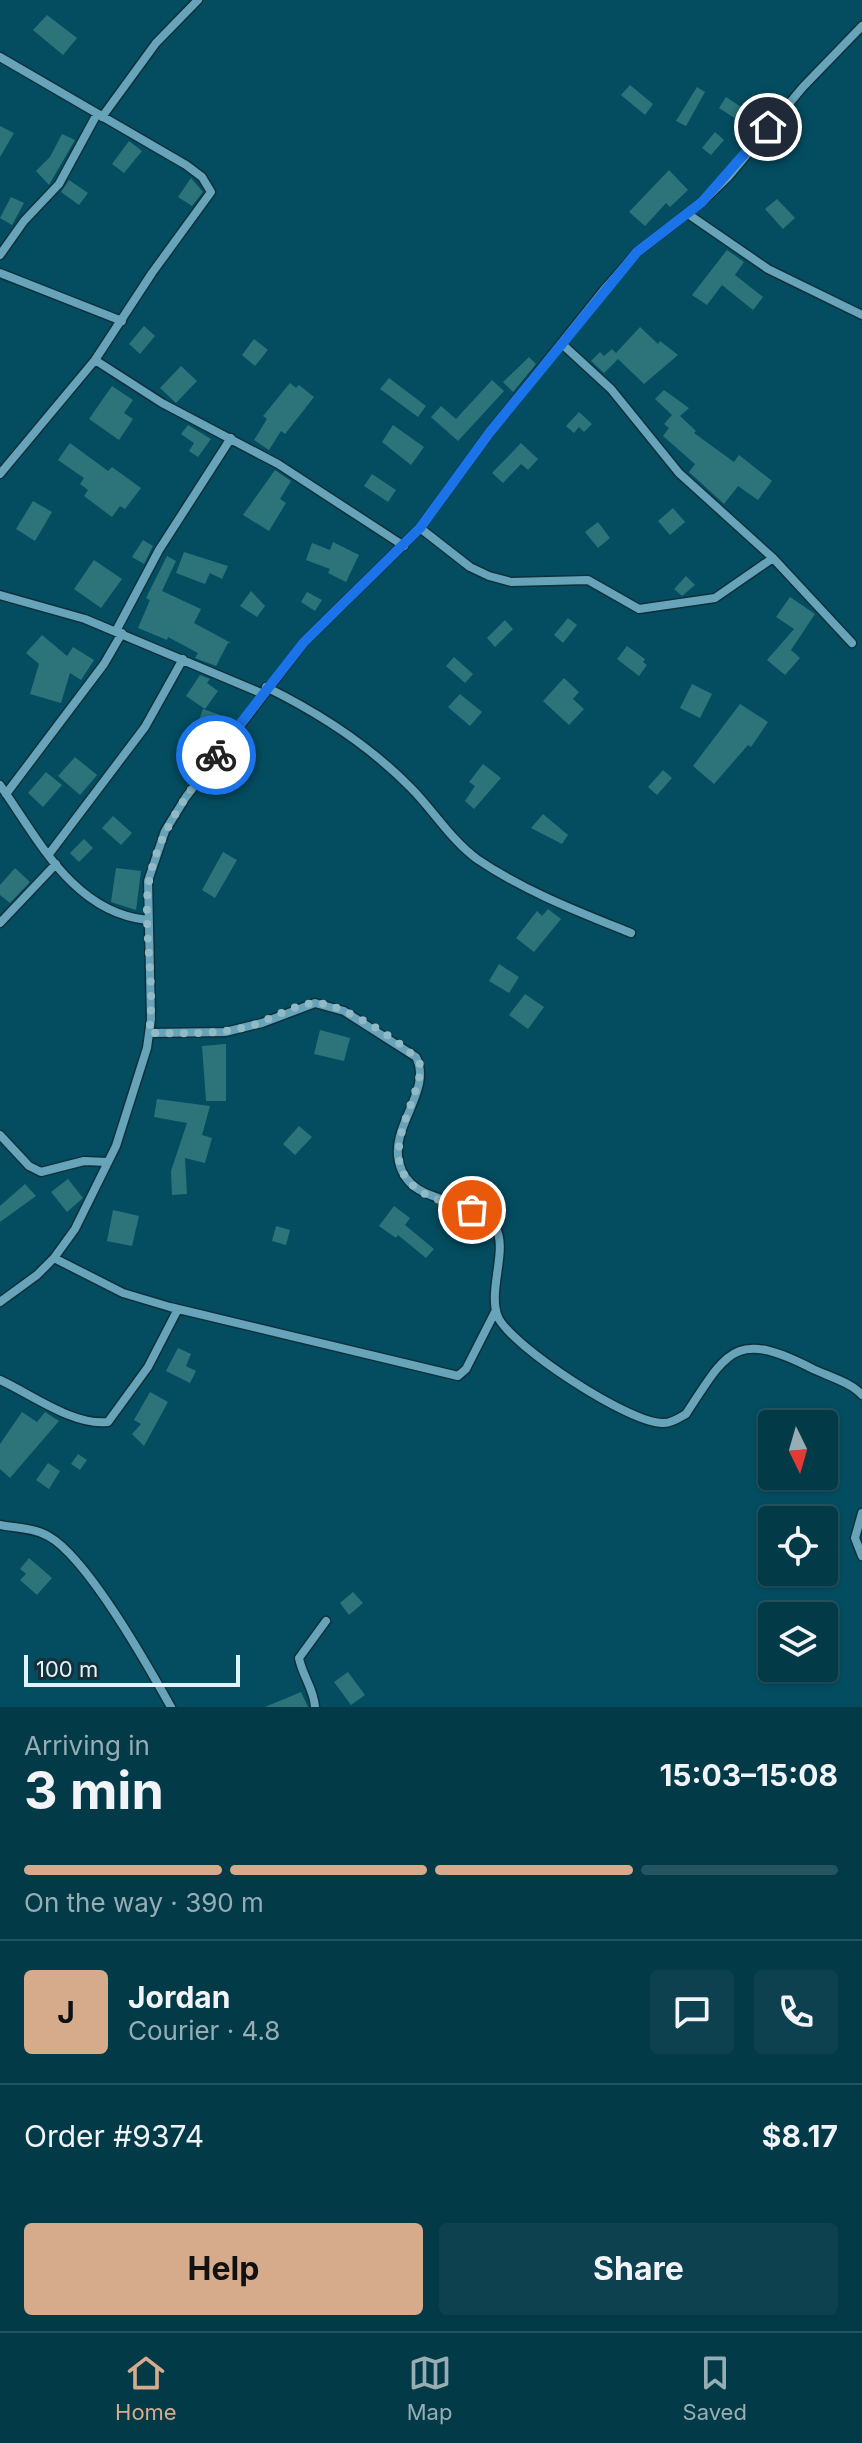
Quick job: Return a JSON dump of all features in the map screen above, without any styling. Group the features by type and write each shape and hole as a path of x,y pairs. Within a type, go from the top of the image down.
{"street":[{"path":"0,255 24,221 59,184 99,115 156,43 198,0"},
{"path":"0,1302 37,1275 75,1229 108,1162 137,1086 149,1033 148,881 165,831 264,690 340,605 420,528 490,432 637,252 688,214 729,176 803,87 862,26"},
{"path":"0,57 186,165 209,184 211,192 95,360 0,474"},
{"path":"688,214 768,269 862,315"},
{"path":"0,273 122,321"},
{"path":"562,344 611,389 679,473 773,558 852,643"},
{"path":"95,360 162,403 278,464 404,546"},
{"path":"6,794 104,664 159,550 231,438"},
{"path":"420,528 470,567 489,576 511,582 588,580 639,609 715,598 773,558"},
{"path":"0,595 119,632 308,707 347,733 409,787 476,858 573,910 631,933"},
{"path":"49,854 145,727 183,659"},
{"path":"0,785 56,864 90,900 103,909 147,920"},
{"path":"0,923 56,864"},
{"path":"54,1258 123,1293 458,1376 466,1369 496,1310 499,1241 496,1229 472,1210 420,1191 399,1163 401,1133 420,1074 416,1057 344,1011 315,1003 262,1023 225,1032 149,1033"},
{"path":"0,1135 29,1166 41,1172 84,1161 108,1162"},
{"path":"0,1380 74,1415 97,1423 108,1422 148,1367 178,1309"},
{"path":"496,1310 506,1330 534,1354 623,1413 648,1421 664,1423 686,1414 723,1359 744,1349 770,1350 862,1395"},
{"path":"862,1513 855,1538 856,1548 862,1556"},
{"path":"0,1525 45,1534 65,1550 134,1641 171,1707"},
{"path":"315,1707 314,1697 301,1672 299,1658 326,1621"}],"building":[{"path":"47,15 77,38 63,55 33,30"},
{"path":"630,85 653,104 645,115 621,95"},
{"path":"697,87 705,92 686,126 676,121"},
{"path":"726,97 743,108 736,119 719,108"},
{"path":"0,126 14,133 0,157"},
{"path":"715,132 724,140 711,155 702,148"},
{"path":"62,134 75,140 49,185 36,171 50,157"},
{"path":"129,141 142,151 124,173 112,164"},
{"path":"669,170 688,190 670,207 666,203 645,226 629,212"},
{"path":"191,178 203,192 192,206 178,197"},
{"path":"69,180 88,193 79,205 61,192"},
{"path":"11,197 24,203 12,225 0,218"},
{"path":"777,199 795,218 783,229 765,209"},
{"path":"727,250 744,262 735,275 763,297 753,310 722,285 707,305 692,295"},
{"path":"144,326 155,336 140,354 129,344"},
{"path":"640,327 658,344 660,341 678,355 644,384 618,359 604,373 591,361 600,352 604,356 612,349 616,353"},
{"path":"254,339 268,350 255,366 242,355"},
{"path":"529,357 536,364 513,392 503,382"},
{"path":"181,366 197,381 176,403 160,388"},
{"path":"389,378 426,406 418,417 380,389"},
{"path":"492,380 504,391 458,441 431,417 441,406 456,419"},
{"path":"290,383 296,388 299,385 314,397 285,434 281,431 269,450 254,440 267,419 263,416"},
{"path":"112,386 133,400 124,413 133,419 119,440 89,419"},
{"path":"664,390 689,408 680,416 696,431 694,433 734,462 739,455 772,481 758,500 738,486 724,504 689,472 695,464 663,436 669,428 664,424 672,415 655,399"},
{"path":"579,412 592,424 584,432 579,427 574,433 566,426"},
{"path":"188,425 211,439 198,457 189,451 194,443 181,434"},
{"path":"393,425 424,447 411,465 382,442"},
{"path":"70,443 108,471 112,467 141,488 125,509 120,506 112,517 84,496 88,490 80,484 84,478 58,460"},
{"path":"521,443 538,459 528,470 521,464 503,483 492,473"},
{"path":"275,470 291,481 280,499 286,503 269,531 243,515"},
{"path":"372,474 396,490 388,502 364,486"},
{"path":"33,501 52,512 35,541 16,529"},
{"path":"673,508 685,522 670,535 658,521"},
{"path":"598,522 610,538 598,548 585,532"},
{"path":"143,540 153,546 144,564 132,557"},
{"path":"333,542 359,555 346,582 328,573 330,569 306,560 312,543 330,550"},
{"path":"184,552 228,566 222,579 210,573 205,584 176,573"},
{"path":"167,556 176,561 162,591 201,609 194,623 231,643 228,643 216,666 195,658 198,653 168,637 167,640 138,628 150,600 146,598"},
{"path":"94,560 122,579 101,608 74,589"},
{"path":"686,576 695,585 682,596 674,589"},
{"path":"251,591 265,606 257,617 240,606"},
{"path":"307,592 322,600 315,611 301,602"},
{"path":"790,597 815,614 791,650 800,658 785,675 767,660 794,629 776,617"},
{"path":"568,618 577,625 563,643 554,635"},
{"path":"505,620 513,629 495,647 487,638"},
{"path":"42,635 67,656 73,647 94,660 81,680 70,673 61,703 30,694 39,664 26,653"},
{"path":"627,646 645,659 643,662 647,665 639,676 617,659"},
{"path":"454,657 473,674 465,683 446,666"},
{"path":"200,675 210,679 207,683 218,691 205,709 186,696"},
{"path":"564,678 579,692 573,699 584,709 569,725 543,701"},
{"path":"692,684 712,694 700,718 680,708"},
{"path":"460,694 482,712 470,726 448,707"},
{"path":"740,704 768,722 751,747 748,745 714,784 693,766"},
{"path":"203,709 234,720 224,735 197,726"},
{"path":"194,740 205,750 193,764 182,755"},
{"path":"75,757 97,775 80,795 58,776"},
{"path":"483,764 501,778 474,809 465,801 475,786 469,782"},
{"path":"663,770 672,778 657,795 648,787"},
{"path":"46,772 62,785 43,807 28,793"},
{"path":"543,814 568,835 562,844 531,828"},
{"path":"113,816 132,833 121,845 102,828"},
{"path":"84,839 93,848 79,862 70,853"},
{"path":"223,852 237,860 215,898 202,890"},
{"path":"15,868 30,882 10,903 0,895 0,885"},
{"path":"116,868 141,871 136,910 111,902"},
{"path":"548,909 561,919 534,952 516,938 537,911 542,916"},
{"path":"499,964 519,977 509,993 489,981"},
{"path":"525,994 544,1007 528,1029 509,1015"},
{"path":"320,1030 350,1038 344,1061 314,1054"},
{"path":"226,1044 226,1101 206,1101 202,1046"},
{"path":"157,1099 210,1106 202,1135 212,1138 205,1163 185,1158 187,1194 172,1195 171,1171 187,1123 154,1117"},
{"path":"299,1126 312,1137 295,1155 283,1144"},
{"path":"68,1179 83,1198 67,1212 51,1192"},
{"path":"25,1184 36,1196 0,1222 0,1206"},
{"path":"394,1206 410,1218 405,1225 434,1249 426,1258 398,1235 396,1238 379,1226"},
{"path":"113,1210 139,1216 132,1246 107,1241"},
{"path":"276,1226 290,1230 286,1245 272,1241"},
{"path":"178,1348 191,1354 186,1366 196,1371 190,1383 166,1371"},
{"path":"150,1392 168,1402 144,1446 132,1434 141,1424 134,1420"},
{"path":"22,1412 37,1422 45,1412 59,1421 10,1478 0,1469 0,1444"},
{"path":"78,1454 87,1460 80,1470 71,1464"},
{"path":"48,1463 60,1471 49,1489 36,1480"},
{"path":"29,1558 52,1578 37,1595 20,1580 26,1574 20,1569"},
{"path":"353,1592 363,1603 349,1615 340,1603"},
{"path":"348,1672 365,1695 351,1705 334,1682"},
{"path":"301,1692 308,1707 265,1707"}],"way so far":[{"path":"216,755 165,831 148,881 149,1033 225,1032 262,1023 315,1003 329,1004 344,1011 403,1047 416,1057 421,1066 398,1150 403,1172 420,1191 472,1210"}],"route":[{"path":"216,755 261,693 304,642 420,528 490,432 637,252 702,202 729,176 768,127"}]}
